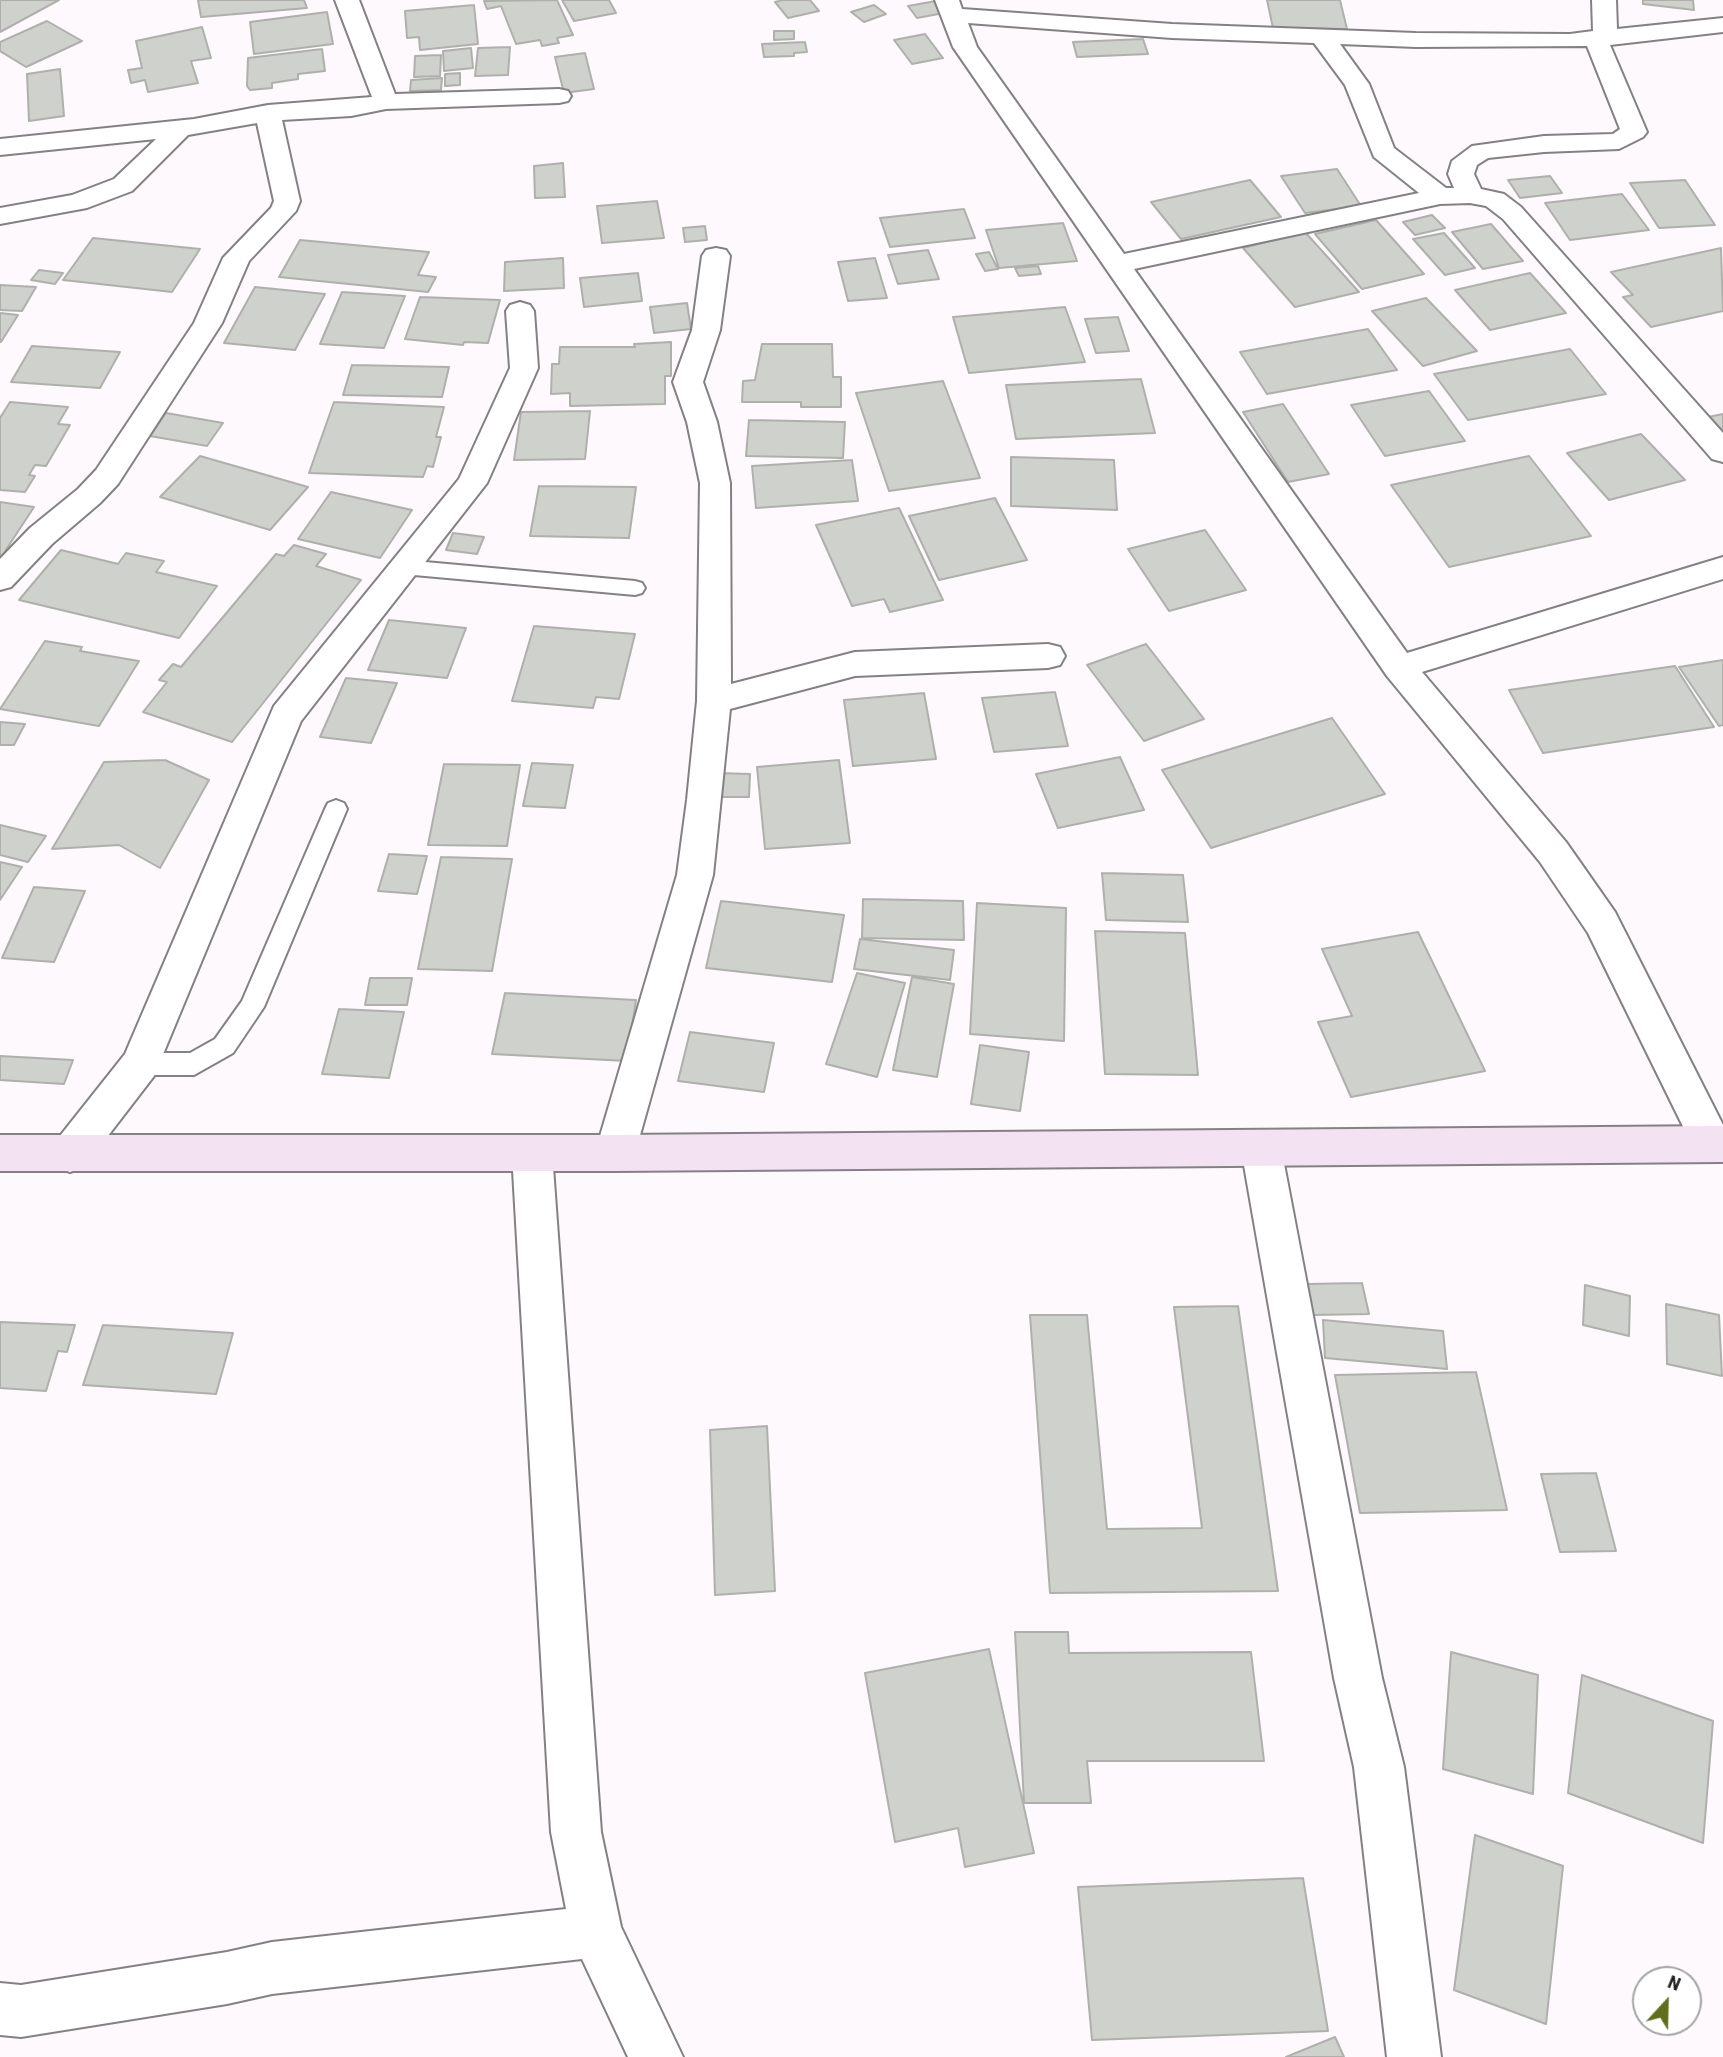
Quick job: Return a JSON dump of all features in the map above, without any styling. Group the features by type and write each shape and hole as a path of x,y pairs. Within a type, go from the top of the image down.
{"main road":[{"path":"0,1153 615,1153 1718,1144"}],"street":[{"path":"347,0 386,102"},
{"path":"1470,195 1461,174 1465,161 1481,151 1544,144 1619,141 1634,132 1601,39 1604,0"},
{"path":"1718,1144 1602,923 1553,852 1399,667 965,47 950,8 1172,31 1458,40 1601,39 1723,25"},
{"path":"1321,36 1357,84 1384,152 1379,209"},
{"path":"0,147 180,129 268,113 351,108 386,102 559,96"},
{"path":"0,579 41,536 89,496 107,477 208,323 237,258 282,211 287,201 268,113"},
{"path":"0,216 78,201 123,185 180,129"},
{"path":"1384,152 1440,196"},
{"path":"1117,264 1440,196 1470,195 1495,200 1512,213 1723,452"},
{"path":"615,1153 695,875 714,701 715,483 702,422 688,383 706,330 716,257"},
{"path":"70,1154 140,1064 286,715 472,483 524,368 520,312"},
{"path":"1399,667 1723,568"},
{"path":"714,701 855,664 895,660 1048,656"},
{"path":"1261,1148 1358,1678 1379,1767 1414,2057"},
{"path":"532,1153 576,1832 596,1932 656,2057"},
{"path":"0,2009 21,2011 227,1978 272,1968 596,1932"}],"lane":[{"path":"403,567 635,588"},
{"path":"140,1064 194,1064 224,1046 252,1007 336,809"}],"building":[{"path":"0,0 59,0 0,32"},
{"path":"198,0 304,0 307,8 201,17"},
{"path":"557,0 573,35 557,38 559,43 542,46 540,40 516,44 501,6 487,9 484,1"},
{"path":"562,0 609,0 616,13 574,21"},
{"path":"810,0 819,11 788,18 775,2"},
{"path":"1267,0 1340,0 1347,29 1273,28"},
{"path":"1643,0 1693,0 1694,10 1643,4"},
{"path":"936,1 944,13 917,18 908,6"},
{"path":"474,5 478,44 420,50 419,37 407,38 405,11"},
{"path":"874,5 886,14 864,22 851,12"},
{"path":"327,12 333,44 254,54 250,22"},
{"path":"47,21 82,41 26,67 0,51 0,42"},
{"path":"202,27 211,58 191,61 198,83 148,92 145,80 131,83 128,70 142,68 136,41"},
{"path":"774,31 794,31 794,39 774,40"},
{"path":"925,34 943,58 912,64 894,40"},
{"path":"1143,39 1148,54 1077,57 1073,42"},
{"path":"805,42 807,52 794,53 794,56 764,57 762,44"},
{"path":"510,47 508,75 475,76 478,48"},
{"path":"471,48 473,68 444,71 443,51"},
{"path":"322,49 325,71 298,74 298,79 272,83 272,88 250,90 247,86 248,58"},
{"path":"585,53 594,89 564,93 555,57"},
{"path":"441,55 440,76 414,77 415,56"},
{"path":"60,69 64,116 29,121 27,74"},
{"path":"460,73 460,85 445,86 445,74"},
{"path":"442,78 441,90 410,91 411,80"},
{"path":"563,163 565,197 535,198 534,166"},
{"path":"1337,169 1361,206 1305,213 1281,176"},
{"path":"1550,176 1562,193 1520,198 1508,180"},
{"path":"1250,180 1281,217 1181,239 1151,202"},
{"path":"1685,180 1715,225 1659,228 1630,183"},
{"path":"1622,194 1649,230 1570,240 1545,203"},
{"path":"657,201 664,238 602,243 597,206"},
{"path":"964,209 975,238 890,247 880,218"},
{"path":"1432,215 1445,228 1415,235 1403,222"},
{"path":"1376,220 1424,274 1362,289 1315,234"},
{"path":"1063,223 1077,261 999,268 986,230"},
{"path":"1491,224 1523,261 1483,269 1452,232"},
{"path":"705,226 707,240 685,242 683,228"},
{"path":"1305,232 1359,292 1295,307 1243,248"},
{"path":"1444,233 1475,268 1445,275 1413,239"},
{"path":"93,238 200,249 172,292 63,280"},
{"path":"300,240 429,252 418,275 436,277 428,292 279,277"},
{"path":"1721,248 1723,311 1651,327 1623,297 1633,295 1611,272"},
{"path":"928,250 939,279 898,284 888,255"},
{"path":"989,252 998,269 985,271 976,254"},
{"path":"563,258 564,288 504,291 505,262"},
{"path":"875,258 887,298 848,301 838,262"},
{"path":"1038,266 1041,274 1019,276 1015,268"},
{"path":"39,270 63,273 55,284 31,280"},
{"path":"638,273 642,301 584,307 580,278"},
{"path":"1530,273 1566,313 1490,330 1455,290"},
{"path":"0,285 36,287 22,311 0,310"},
{"path":"255,287 325,294 295,350 224,343"},
{"path":"342,292 405,296 384,348 320,344"},
{"path":"420,297 500,300 488,343 464,342 463,345 405,339"},
{"path":"1426,298 1477,351 1423,366 1372,311"},
{"path":"687,303 691,329 654,333 650,307"},
{"path":"1065,307 1085,362 969,373 953,317"},
{"path":"0,313 18,315 1,342 0,342"},
{"path":"1118,317 1129,351 1096,353 1085,319"},
{"path":"1368,329 1397,370 1267,394 1240,352"},
{"path":"671,342 671,376 665,376 665,404 570,406 570,393 551,394 552,364 559,364 560,347 635,347 634,344"},
{"path":"762,344 832,344 833,377 841,377 841,407 801,407 801,402 742,402 743,381 755,380"},
{"path":"32,346 120,352 100,388 11,382"},
{"path":"1570,349 1606,394 1468,420 1434,374"},
{"path":"352,365 449,367 442,397 343,395"},
{"path":"1141,379 1155,433 1016,439 1006,385"},
{"path":"943,381 980,478 889,491 856,393"},
{"path":"1429,391 1465,441 1385,456 1351,405"},
{"path":"10,402 68,407 58,424 70,425 46,466 35,465 29,475 35,476 25,492 0,490 0,418"},
{"path":"334,402 444,407 436,437 441,437 433,467 427,466 423,477 309,473"},
{"path":"1283,404 1329,474 1288,482 1243,412"},
{"path":"590,411 585,459 514,460 521,412"},
{"path":"166,413 223,423 207,446 150,436"},
{"path":"1723,414 1723,439 1698,419"},
{"path":"749,420 845,422 843,458 746,456"},
{"path":"1641,434 1685,480 1609,500 1567,453"},
{"path":"200,456 308,487 270,530 160,497"},
{"path":"1529,456 1591,536 1449,567 1391,485"},
{"path":"1011,457 1114,460 1117,510 1011,506"},
{"path":"852,460 858,501 756,508 752,466"},
{"path":"539,486 636,487 629,538 530,536"},
{"path":"331,492 412,510 380,558 298,539"},
{"path":"995,498 1027,560 939,580 909,516"},
{"path":"0,502 34,507 0,559"},
{"path":"899,508 943,600 890,612 884,599 852,606 816,525"},
{"path":"1205,530 1246,590 1169,611 1128,549"},
{"path":"453,533 484,537 477,554 446,550"},
{"path":"294,545 326,554 316,566 361,580 232,742 143,712 167,682 159,680 173,664 181,667 276,554 284,556"},
{"path":"61,550 118,564 126,553 164,561 156,572 217,586 179,638 19,600"},
{"path":"389,620 466,628 447,678 368,670"},
{"path":"534,626 635,634 619,699 596,697 593,708 512,701"},
{"path":"45,641 82,647 80,651 139,661 99,726 0,709"},
{"path":"1146,644 1204,719 1144,741 1087,665"},
{"path":"1723,660 1723,725 1719,726 1679,667"},
{"path":"1675,666 1714,727 1543,753 1509,690"},
{"path":"346,678 397,683 371,743 320,737"},
{"path":"1055,692 1068,746 994,752 982,698"},
{"path":"924,693 936,759 853,766 844,700"},
{"path":"1332,718 1385,794 1211,848 1162,770"},
{"path":"0,722 25,724 14,745 0,745"},
{"path":"1120,757 1144,810 1058,828 1036,774"},
{"path":"165,760 209,780 160,868 119,845 52,849 104,762"},
{"path":"839,760 850,843 765,849 757,767"},
{"path":"532,763 573,765 565,808 523,806"},
{"path":"444,764 520,765 507,846 428,845"},
{"path":"716,773 750,774 749,797 714,797"},
{"path":"0,825 46,836 28,862 0,855"},
{"path":"389,854 427,856 417,894 378,891"},
{"path":"441,857 512,859 492,971 418,969"},
{"path":"0,862 22,867 0,900"},
{"path":"1102,873 1183,875 1188,922 1106,920"},
{"path":"34,887 85,891 54,962 2,958"},
{"path":"863,899 963,901 964,940 862,938"},
{"path":"721,901 844,915 832,982 706,968"},
{"path":"977,903 1066,908 1064,1041 970,1034"},
{"path":"1095,931 1185,933 1198,1075 1105,1074"},
{"path":"1418,932 1485,1071 1351,1097 1318,1022 1352,1016 1322,949"},
{"path":"860,939 954,950 950,980 854,969"},
{"path":"857,973 905,983 877,1077 826,1064"},
{"path":"912,977 954,984 937,1077 893,1070"},
{"path":"370,978 412,978 407,1005 365,1005"},
{"path":"505,993 636,1000 627,1061 492,1054"},
{"path":"339,1009 404,1012 389,1078 322,1074"},
{"path":"690,1032 774,1043 764,1092 678,1081"},
{"path":"980,1045 1029,1052 1020,1111 971,1104"},
{"path":"0,1056 73,1060 64,1084 0,1080"},
{"path":"1362,1283 1369,1314 1313,1315 1307,1284"},
{"path":"1585,1285 1630,1296 1629,1336 1583,1325"},
{"path":"1666,1304 1719,1315 1722,1376 1667,1364"},
{"path":"1238,1306 1278,1591 1050,1593 1030,1315 1087,1315 1107,1529 1202,1528 1174,1307"},
{"path":"1323,1320 1443,1331 1447,1369 1325,1358"},
{"path":"0,1322 75,1325 67,1352 58,1351 46,1391 0,1388"},
{"path":"103,1325 233,1333 216,1394 83,1385"},
{"path":"1476,1372 1507,1510 1360,1513 1335,1375"},
{"path":"767,1426 775,1591 715,1595 710,1430"},
{"path":"1596,1473 1616,1551 1560,1552 1541,1474"},
{"path":"1015,1632 1068,1632 1069,1653 1251,1652 1264,1761 1087,1761 1091,1803 1024,1803"},
{"path":"989,1649 1034,1853 965,1867 958,1828 895,1842 865,1673"},
{"path":"1451,1652 1538,1675 1533,1794 1443,1769"},
{"path":"1582,1675 1713,1721 1703,1843 1568,1793"},
{"path":"1475,1835 1563,1866 1546,2024 1454,1990"},
{"path":"1303,1878 1328,2031 1092,2040 1078,1887"},
{"path":"1335,2037 1344,2057 1286,2057"}]}
